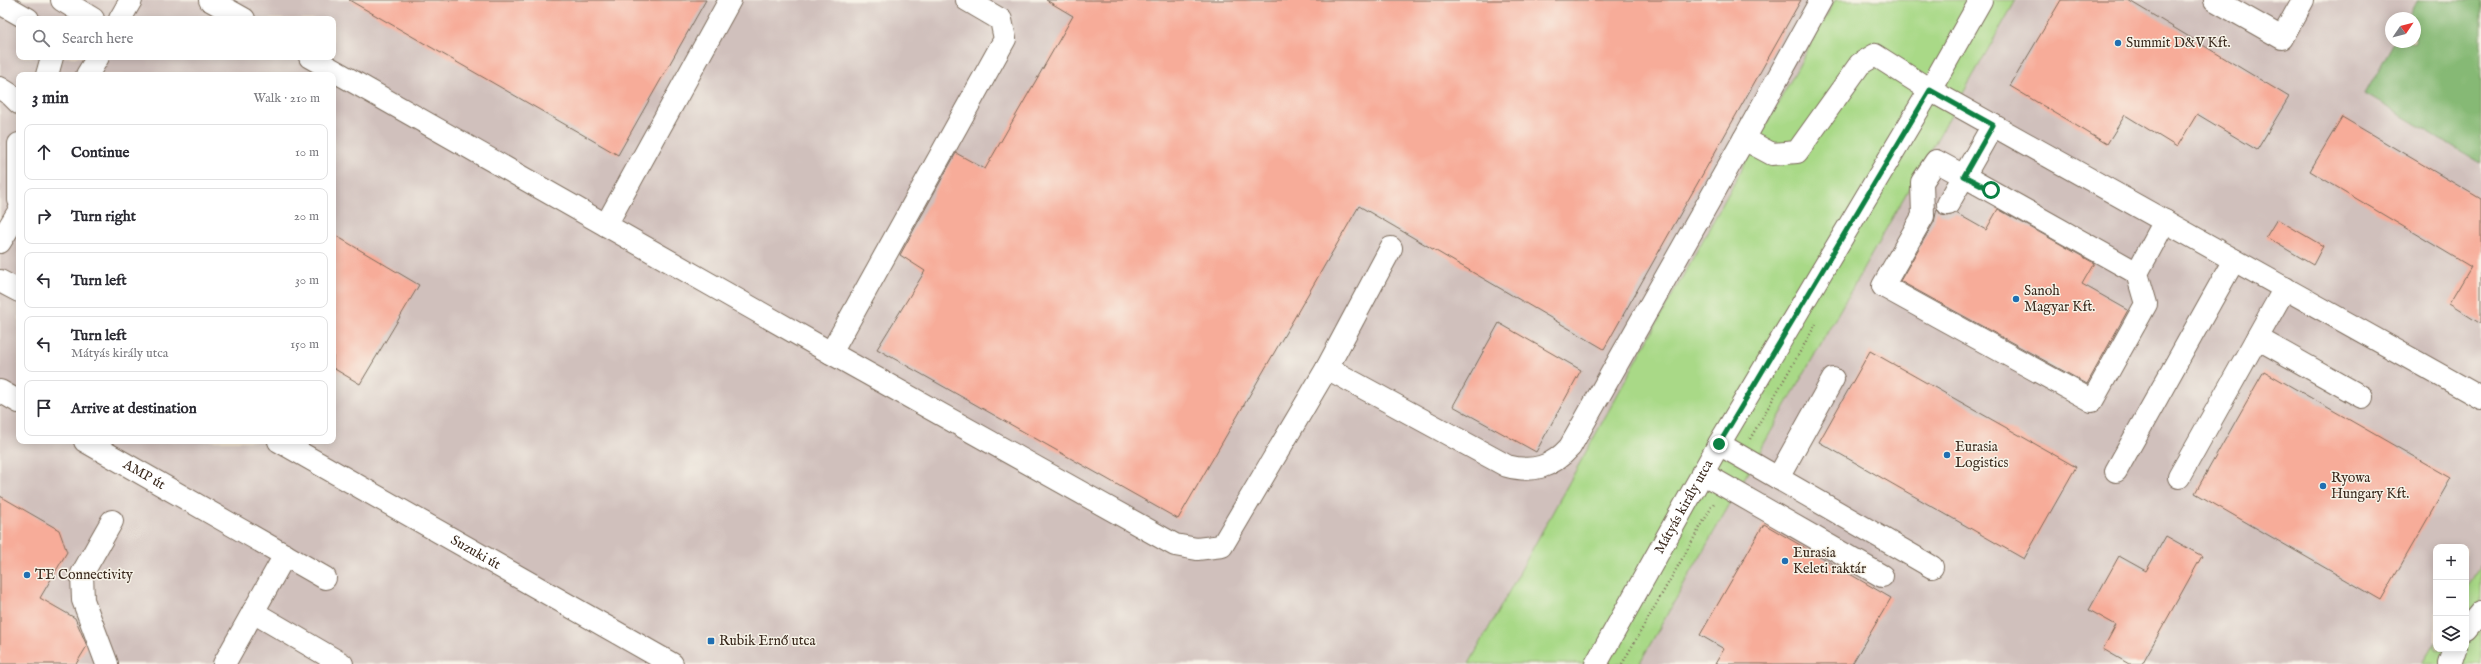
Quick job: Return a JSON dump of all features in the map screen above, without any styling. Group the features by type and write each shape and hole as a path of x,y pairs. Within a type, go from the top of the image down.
{"street":[{"path":"62,0 88,16"},
{"path":"122,16 131,0"},
{"path":"210,0 239,16"},
{"path":"606,225 730,0"},
{"path":"831,353 1005,39 1001,20 968,0"},
{"path":"1327,368 1507,466 1530,470 1551,464 1570,447 1821,0"},
{"name":"Mátyás király utca","path":"1596,664 1702,473 1930,90 1981,0"},
{"path":"2215,0 2282,38 2303,0"},
{"path":"0,3 23,16"},
{"path":"1744,139 1772,154 1797,152 1860,64 1874,55 1930,90 2481,398"},
{"path":"47,72 51,60"},
{"path":"89,72 96,60"},
{"path":"315,60 831,353 1175,545 1197,550 1222,546 1327,368 1391,248"},
{"path":"0,88 12,95 16,100"},
{"path":"1948,204 1993,125"},
{"path":"2137,273 1936,161 1922,182 1923,216 1883,286 2092,401 2146,304 2137,273 2165,221"},
{"path":"0,242 16,216"},
{"path":"2116,471 2234,260"},
{"path":"0,281 16,289"},
{"path":"2179,477 2285,288"},
{"path":"2257,338 2362,397"},
{"path":"1778,478 1833,379"},
{"path":"0,391 16,400"},
{"name":"AMP út","path":"90,444 325,578"},
{"name":"Suzuki út","path":"284,444 672,664"},
{"path":"1719,444 1932,567"},
{"path":"1702,473 1882,576"},
{"path":"107,664 84,600 82,574 112,521"},
{"path":"224,664 285,555"},
{"path":"253,612 342,664"},
{"path":"2469,626 2481,612"},
{"path":"2450,664 2454,652"}],"path":[{"path":"1740,456 1819,318"},
{"path":"1622,664 1724,486"}],"shaded area":[{"path":"0,0 1835,0 1469,664 0,664"},
{"path":"2016,0 2481,0 2481,573 2469,593 2469,544 2433,544 2433,651 2425,664 1639,664"}],"green space":[{"path":"1835,0 2016,0 1639,664 1469,664"},
{"path":"2418,0 2481,0 2481,163 2365,94 2391,48 2421,48 2421,12 2411,12"},
{"path":"2481,566 2481,664 2423,664 2433,647 2433,652 2469,652 2469,586"}],"building":[{"path":"349,0 706,0 618,155"},
{"path":"1046,0 1801,0 1604,349 1359,206 1178,519 877,349 925,271 900,255 956,153 985,169 1073,16"},
{"name":"Summit D&V Kft.","path":"2061,0 2128,0 2289,97 2257,150 2197,114 2177,147 2125,115 2107,144 2010,86"},
{"path":"2342,117 2481,199 2481,324 2449,304 2471,267 2310,171"},
{"name":"Sanoh Magyar Kft.","path":"1937,209 1941,215 1948,216 1956,213 1986,230 1998,209 2094,263 2082,284 2128,310 2087,384 1900,281 1934,222"},
{"path":"2277,219 2323,246 2313,265 2266,237"},
{"path":"336,236 419,285 360,384 336,370"},
{"path":"1499,323 1581,370 1536,452 1453,406"},
{"name":"Eurasia Logistics","path":"1870,351 2076,467 2024,559 1819,442"},
{"name":"Ryowa Hungary Kft.","path":"2264,371 2451,478 2381,600 2195,493"},
{"name":"TE Connectivity","path":"0,496 59,530 67,552 40,598 75,618 87,646 76,664 0,664"},
{"name":"Eurasia Keleti raktár","path":"1764,524 1891,598 1852,664 1715,664 1724,649 1700,635"},
{"path":"2166,536 2202,556 2142,664 2129,664 2103,649 2116,625 2089,610 2119,556 2146,571"}],"place":[{"name":"Summit D&V Kft.","path":"2118,43"},
{"name":"Sanoh Magyar Kft.","path":"2016,299"},
{"name":"Eurasia Logistics","path":"1947,455"},
{"name":"Ryowa Hungary Kft.","path":"2323,486"},
{"name":"Eurasia Keleti raktár","path":"1785,561"},
{"name":"TE Connectivity","path":"27,575"},
{"name":"Rubik Ernő utca","path":"711,641"}],"route":[{"path":"1719,444 1930,90 1993,125 1964,176 1991,190"}]}
